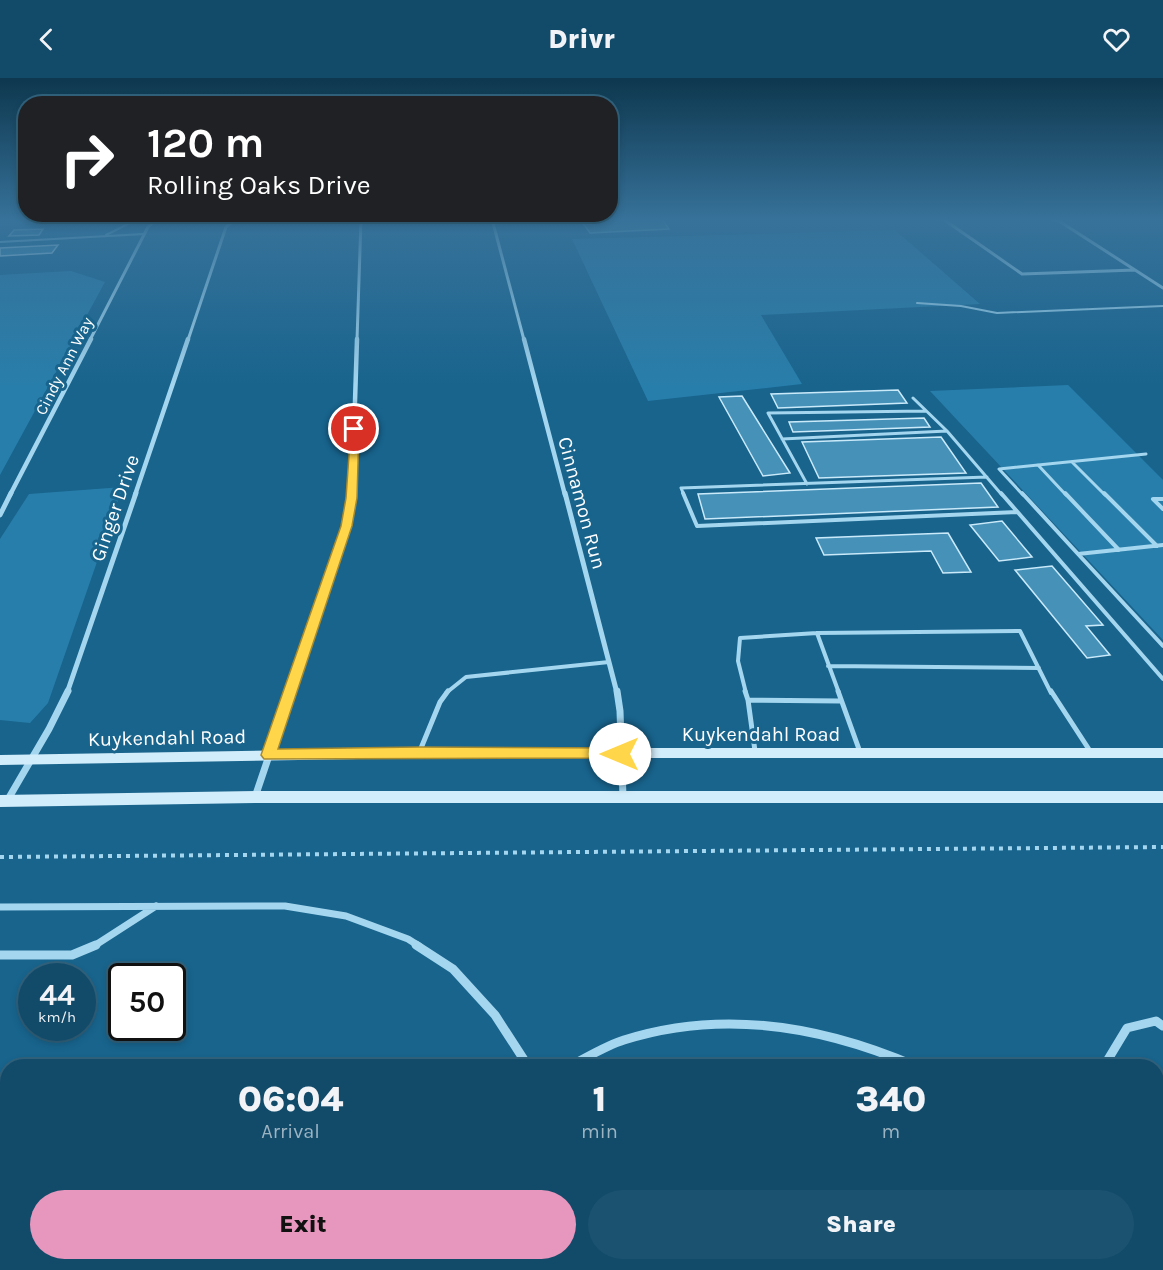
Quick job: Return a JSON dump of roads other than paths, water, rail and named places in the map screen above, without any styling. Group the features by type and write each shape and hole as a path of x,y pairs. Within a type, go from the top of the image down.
{"main road":[{"name":"Kuykendahl Road","path":"0,760 419,753 1163,753"},
{"path":"3,801 255,797 1163,797"}],"street":[{"name":"Cindy Ann Way","path":"0,515 123,275"},
{"name":"Ginger Drive","path":"3,801 49,729 69,689 210,275"},
{"path":"255,797 348,517 352,498 359,275"},
{"name":"Cinnamon Run","path":"507,275 620,711 623,798"},
{"path":"1142,275 1163,288"},
{"path":"0,955 72,955 91,948 156,906"},
{"path":"0,907 285,906 346,916 408,939 453,969 495,1015 523,1059"},
{"path":"1108,1059 1127,1028 1156,1021 1163,1026"},
{"path":"584,1059 623,1040 687,1025 747,1022 817,1033 883,1051 900,1059"}],"lane":[{"path":"917,303 961,306 997,313 1163,306"},
{"path":"913,398 947,431 1163,679"},
{"path":"807,484 768,413 926,411"},
{"path":"782,439 947,431"},
{"path":"1146,454 999,469 1163,646"},
{"path":"1072,462 1160,545"},
{"path":"1037,465 1119,550"},
{"path":"987,477 681,488 697,526 1017,512"},
{"path":"1163,499 1153,500 1163,509"},
{"path":"1078,554 1160,545"},
{"path":"756,754 748,700 738,658 737,645 740,638 818,633 1020,631 1055,700 1092,753"},
{"path":"818,633 840,701 861,754"},
{"path":"419,753 440,702 449,689 466,677 609,662"},
{"path":"828,666 1039,668"},
{"path":"748,700 840,701"}]}
